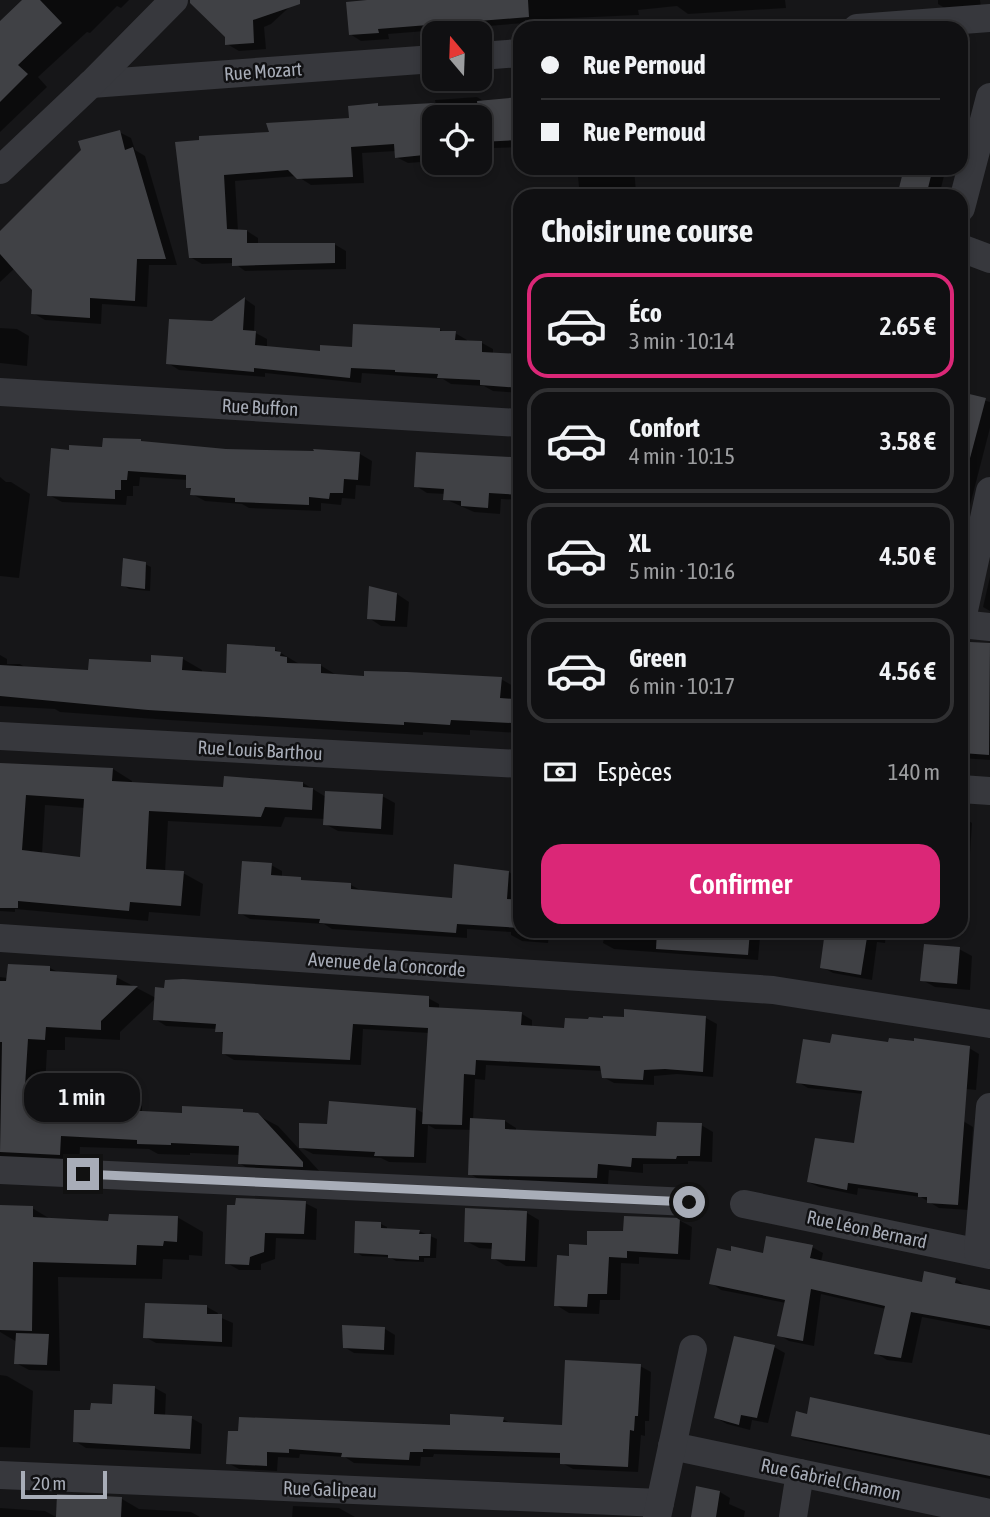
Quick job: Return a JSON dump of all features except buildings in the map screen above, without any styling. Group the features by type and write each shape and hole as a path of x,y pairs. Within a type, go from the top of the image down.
{"street":[{"path":"0,170 174,0"},
{"path":"950,21 990,18"},
{"path":"492,54 513,53"},
{"name":"Rue Mozart","path":"91,84 422,60"},
{"path":"967,189 985,137 990,97"},
{"path":"968,251 990,259"},
{"name":"Rue Buffon","path":"0,392 513,423"},
{"path":"968,592 990,491"},
{"path":"968,625 990,627"},
{"name":"Rue Louis Barthou","path":"0,736 513,764"},
{"path":"968,789 990,791"},
{"name":"Avenue de la Concorde","path":"0,938 773,990 990,1024"},
{"path":"984,1254 990,1107"},
{"path":"0,1170 689,1202"},
{"name":"Rue Léon Bernard","path":"744,1204 984,1254"},
{"path":"659,1510 693,1349"},
{"name":"Rue Gabriel Chamon","path":"672,1446 990,1513"},
{"path":"793,1517 800,1473"},
{"name":"Rue Galipeau","path":"0,1475 659,1510"}],"route":[{"path":"83,1174 689,1202"}]}
